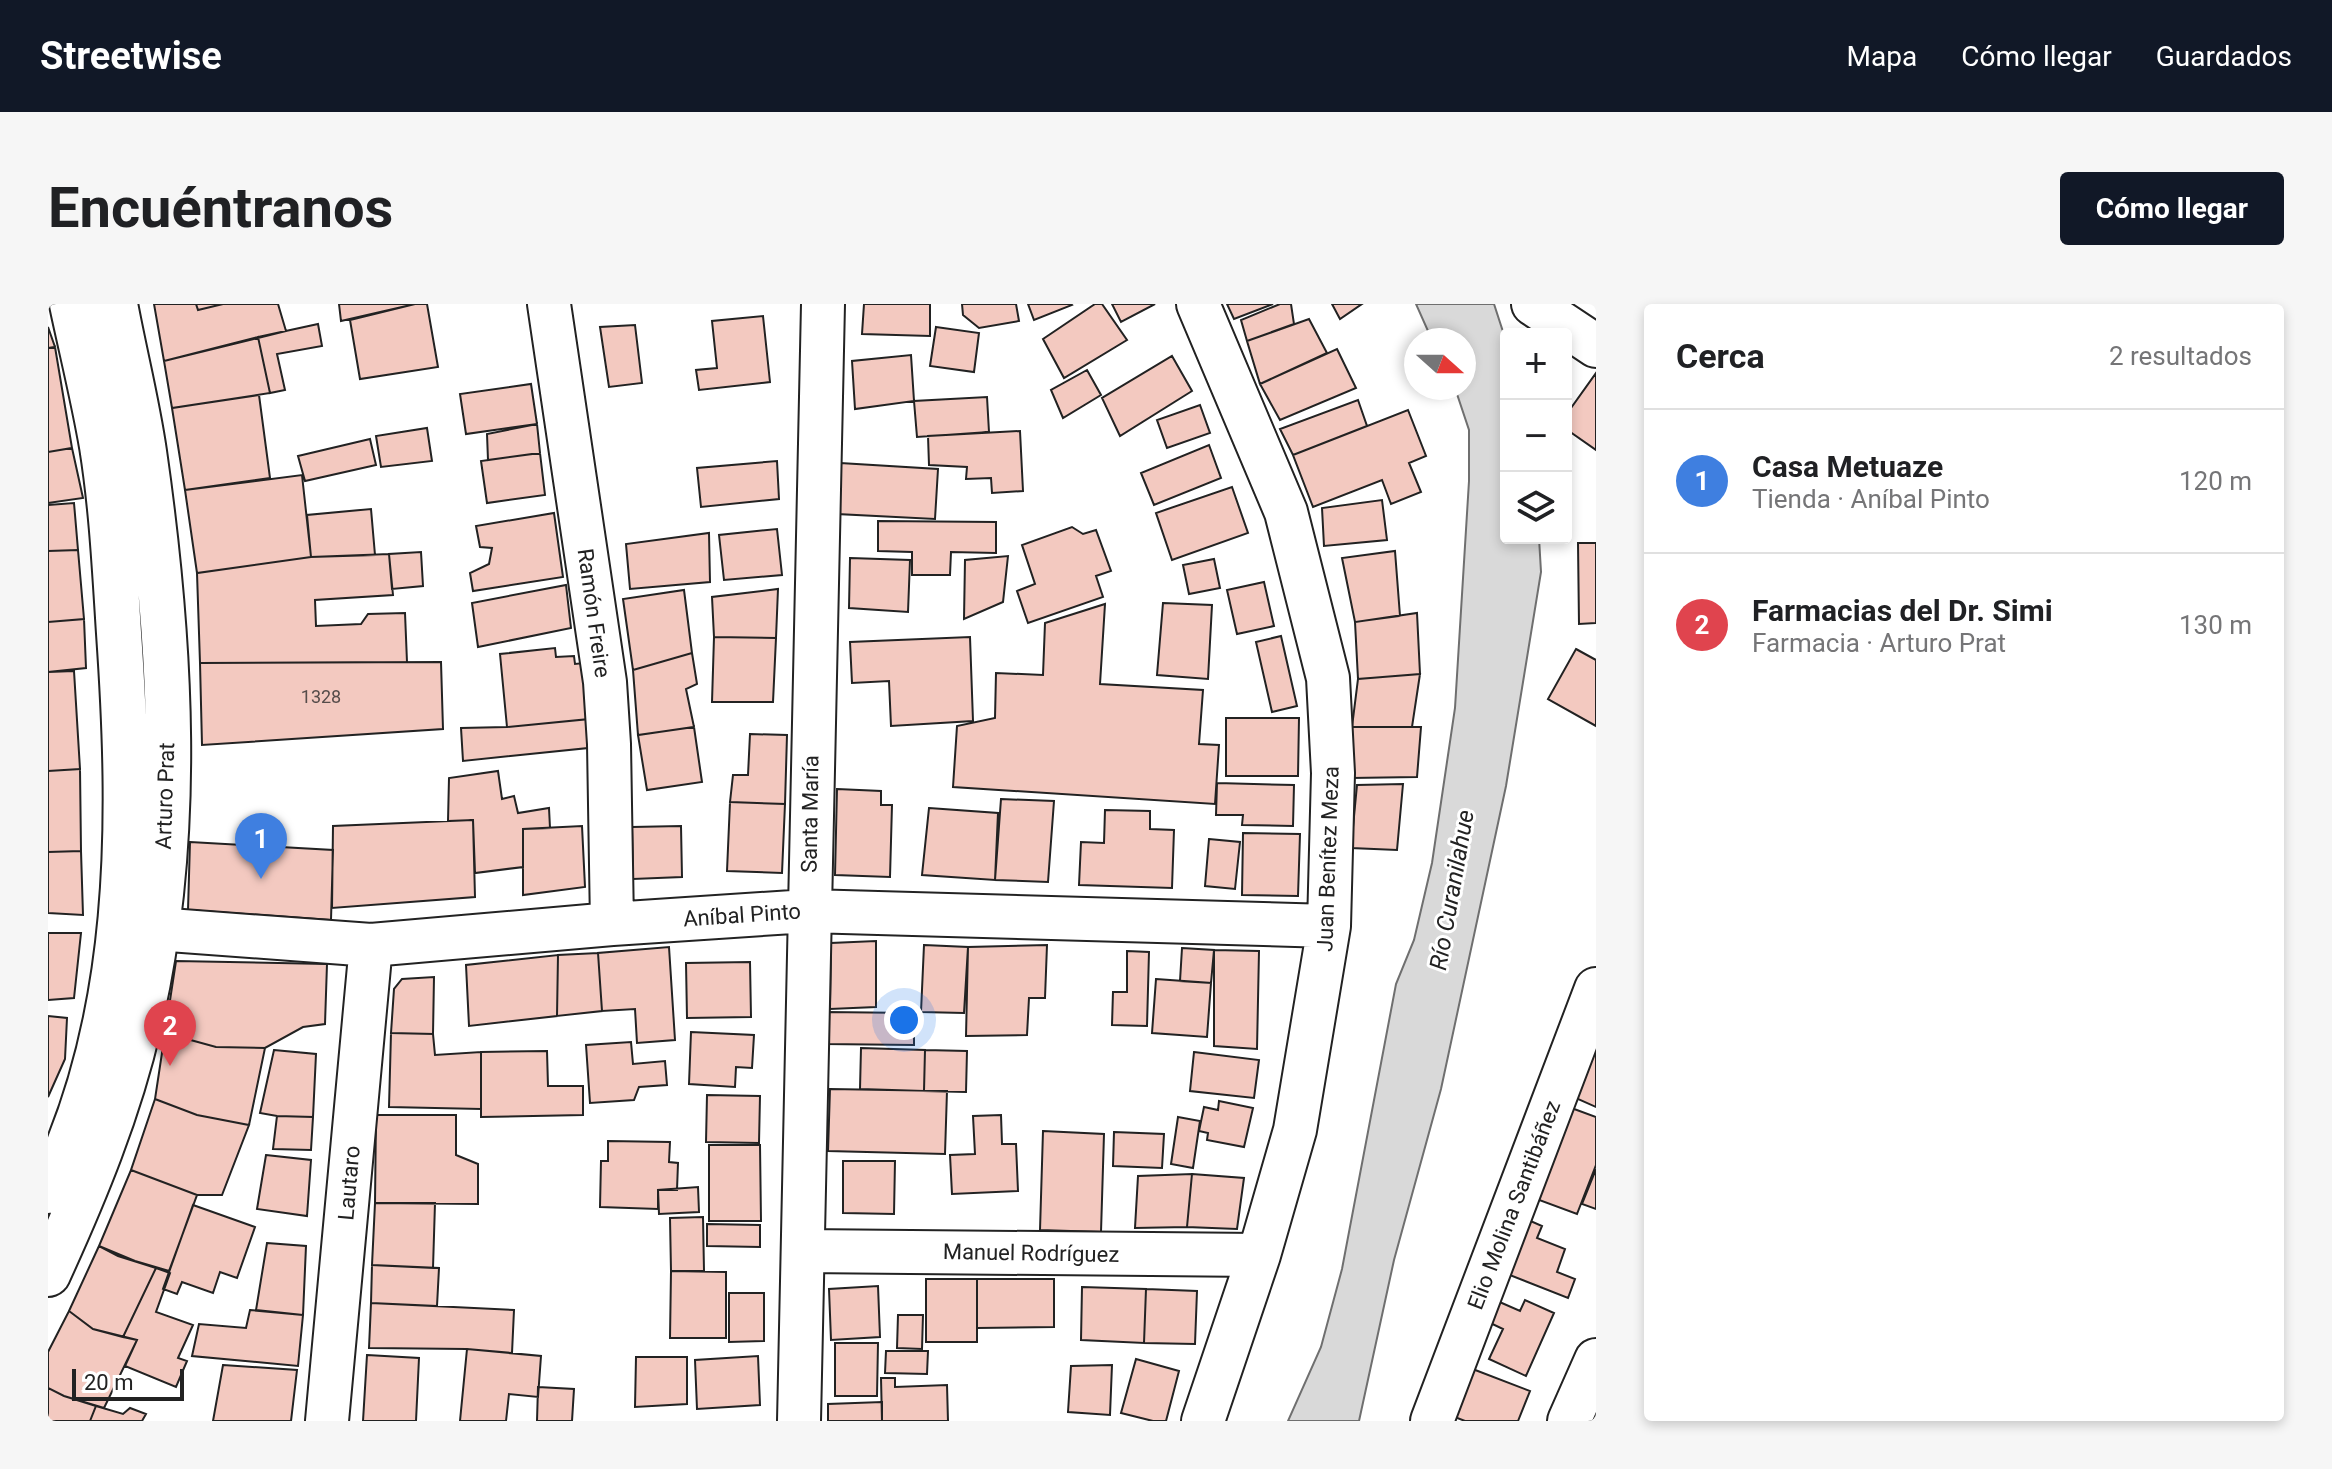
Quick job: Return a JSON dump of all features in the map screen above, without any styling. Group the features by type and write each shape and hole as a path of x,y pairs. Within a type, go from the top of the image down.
{"main road":[{"name":"Arturo Prat","path":"48,1191 88,1091 119,944 127,847 124,700 115,566 102,447 72,304"},
{"name":"Arturo Prat","path":"48,1274 90,1183 139,1024 156,929 168,796 166,694 157,557 144,449 115,304"}],"street":[{"name":"Ramón Freire","path":"549,304 605,682 612,924"},
{"name":"Santa María","path":"799,1421 823,304"},
{"name":"Juan Benítez Meza","path":"1198,304 1286,512 1328,678 1333,773 1329,926 1295,1130 1259,1255 1203,1421"},
{"path":"1533,304 1596,346"},
{"name":"Aníbal Pinto","path":"156,929 371,945 808,911 1329,926"},
{"name":"Lautaro","path":"327,1421 371,945"},
{"name":"Elio Molina Santibáñez","path":"1432,1421 1596,989"},
{"name":"Manuel Rodríguez","path":"803,1251 1259,1255"},
{"path":"1569,1421 1596,1360"}],"water":[{"name":"Río Curanilahue","path":"1416,304 1494,304 1502,328 1500,544 1539,544 1541,572 1506,786 1441,1089 1394,1260 1359,1421 1288,1421 1321,1347 1342,1269 1396,984 1414,940 1432,863 1455,708 1469,481 1469,430 1459,400 1476,400 1476,328 1427,328"}],"building":[{"path":"154,304 196,304 198,310 223,304 278,304 286,331 164,361"},
{"path":"196,304 223,304 198,310"},
{"path":"339,304 415,304 341,321"},
{"path":"415,304 427,304 438,367 360,379 350,320"},
{"path":"864,304 930,304 930,336 862,334"},
{"path":"962,304 1016,304 1019,321 979,328 963,315"},
{"path":"1028,304 1071,304 1072,305 1034,320"},
{"path":"1095,304 1102,304 1127,340 1064,378 1043,339"},
{"path":"1112,304 1155,304 1121,322"},
{"path":"1227,304 1273,304 1234,319"},
{"path":"1280,304 1291,304 1294,324 1247,341 1241,320"},
{"path":"1332,304 1362,304 1340,319"},
{"path":"763,316 770,382 699,390 696,370 717,368 712,321"},
{"path":"1309,319 1327,353 1260,384 1247,341"},
{"path":"318,324 322,346 277,354 285,390 270,393 258,337"},
{"path":"635,325 642,383 609,387 600,327"},
{"path":"48,327 55,347 48,348"},
{"path":"936,327 979,333 974,372 930,366"},
{"path":"258,337 270,393 172,408 164,361"},
{"path":"55,347 72,448 48,452 48,348"},
{"path":"1337,349 1356,388 1280,420 1260,384"},
{"path":"911,355 914,401 855,409 852,361"},
{"path":"1172,356 1192,391 1120,436 1102,398"},
{"path":"1087,370 1101,395 1063,418 1051,390"},
{"path":"1596,373 1596,450 1572,433 1572,407"},
{"path":"531,384 537,424 466,434 460,394"},
{"path":"259,395 270,478 185,490 172,408"},
{"path":"987,397 989,432 917,437 914,401"},
{"path":"1358,400 1367,426 1293,455 1280,429"},
{"path":"1200,405 1210,433 1167,448 1157,420"},
{"path":"1408,410 1426,456 1409,463 1421,492 1391,504 1382,480 1313,507 1293,455"},
{"path":"537,424 540,453 488,460 487,434"},
{"path":"427,428 432,461 381,467 376,436"},
{"path":"1020,431 1023,491 992,493 991,478 966,479 967,467 929,465 928,436"},
{"path":"370,439 376,465 305,481 298,456"},
{"path":"1209,445 1221,478 1154,505 1141,473"},
{"path":"72,448 83,498 48,503 48,452"},
{"path":"540,453 545,495 487,503 481,461"},
{"path":"777,461 779,499 701,507 697,468"},
{"path":"840,463 938,469 935,519 837,514"},
{"path":"302,475 311,557 197,573 185,490"},
{"path":"1232,487 1248,533 1172,560 1156,513"},
{"path":"1382,500 1387,540 1324,546 1322,508"},
{"path":"74,503 78,550 48,551 48,505"},
{"path":"371,509 375,555 311,557 307,515"},
{"path":"554,513 563,577 473,591 470,573 489,564 492,548 480,547 476,526"},
{"path":"878,521 996,522 996,553 951,552 950,575 912,575 912,552 878,551"},
{"path":"1072,527 1083,534 1096,530 1111,571 1096,576 1103,597 1028,623 1017,591 1035,584 1022,545"},
{"path":"777,529 782,575 724,580 719,535"},
{"path":"709,533 710,582 630,589 626,544"},
{"path":"1578,543 1596,543 1596,623 1579,624"},
{"path":"78,550 84,619 48,622 48,551"},
{"path":"1395,551 1400,616 1355,622 1342,558"},
{"path":"421,552 423,586 392,589 389,554"},
{"path":"389,554 393,595 315,600 316,626 361,624 368,614 405,613 407,662 200,663 197,573 311,557"},
{"path":"1008,556 1003,602 964,619 965,560"},
{"path":"850,558 910,560 908,612 849,608"},
{"path":"1214,559 1220,588 1189,594 1183,565"},
{"path":"1264,582 1274,626 1237,634 1227,590"},
{"path":"566,585 571,628 478,647 472,603"},
{"path":"778,589 776,638 714,637 712,597"},
{"path":"684,590 692,653 633,670 623,599"},
{"path":"1163,603 1212,605 1208,679 1157,675"},
{"path":"1105,604 1100,684 1203,690 1199,744 1219,745 1215,804 953,787 957,726 995,718 996,673 1043,675 1045,623"},
{"path":"1417,613 1420,674 1358,679 1355,622"},
{"path":"84,619 86,668 48,672 48,622"},
{"path":"1281,636 1297,706 1272,712 1256,642"},
{"path":"714,637 776,638 773,702 712,702"},
{"path":"970,637 973,721 891,726 889,681 852,683 850,642"},
{"path":"555,648 556,657 574,656 575,664 584,663 589,719 507,727 500,654"},
{"path":"1576,649 1596,660 1596,726 1548,699"},
{"path":"692,653 697,684 686,689 694,727 638,735 633,670"},
{"path":"441,662 443,729 202,745 200,663"},
{"path":"74,671 80,769 48,771 48,672"},
{"path":"1420,674 1412,727 1352,727 1358,679"},
{"path":"1226,718 1299,718 1298,776 1226,776"},
{"path":"589,719 588,748 463,761 461,728"},
{"path":"694,727 702,782 647,790 638,735"},
{"path":"1352,727 1421,727 1417,777 1351,778"},
{"path":"750,734 787,735 785,804 730,802 733,775 748,775"},
{"path":"80,769 81,851 48,852 48,771"},
{"path":"498,771 502,799 514,796 518,813 549,808 550,828 523,829 523,867 475,873 473,820 448,821 449,778"},
{"path":"1217,783 1294,785 1293,826 1242,825 1243,815 1216,815"},
{"path":"1403,784 1397,850 1351,848 1357,785"},
{"path":"837,789 881,791 881,805 892,805 890,877 835,875"},
{"path":"1001,799 1054,801 1048,882 995,880"},
{"path":"730,802 785,804 782,873 727,871"},
{"path":"929,808 998,813 995,880 922,875"},
{"path":"1105,810 1150,811 1150,829 1174,830 1172,888 1079,885 1081,842 1104,843"},
{"path":"473,820 475,897 332,908 333,826"},
{"path":"582,826 585,887 523,895 523,829"},
{"path":"681,826 682,877 633,879 632,827"},
{"path":"1243,833 1300,834 1298,896 1242,895"},
{"path":"1209,839 1240,842 1235,889 1205,886"},
{"path":"190,842 333,850 331,920 188,910"},
{"path":"81,851 83,915 48,913 48,852"},
{"path":"48,933 81,933 74,998 48,1000"},
{"path":"876,941 876,1007 830,1009 831,943"},
{"path":"924,945 968,947 964,1013 921,1012"},
{"path":"1047,945 1045,998 1029,998 1027,1035 966,1036 968,947"},
{"path":"669,947 675,1040 637,1043 635,1009 602,1011 598,953"},
{"path":"1182,948 1214,950 1211,983 1180,981"},
{"path":"1214,950 1259,951 1257,1049 1214,1046"},
{"path":"1127,951 1149,952 1147,1026 1112,1025 1113,992 1127,992"},
{"path":"598,953 602,1011 557,1016 558,955"},
{"path":"558,955 557,1016 469,1026 466,965"},
{"path":"176,961 327,964 325,1024 303,1027 265,1048 216,1047 165,1033"},
{"path":"750,962 751,1017 687,1018 686,963"},
{"path":"434,977 433,1034 391,1033 394,989 402,979"},
{"path":"1156,979 1211,983 1207,1037 1152,1033"},
{"path":"825,1012 914,1013 914,1045 824,1044"},
{"path":"48,1016 67,1018 65,1059 48,1097"},
{"path":"1596,1030 1596,1107 1569,1095"},
{"path":"691,1032 754,1035 752,1068 736,1067 735,1087 689,1084"},
{"path":"165,1033 216,1047 265,1048 249,1125 197,1115 155,1099"},
{"path":"391,1033 433,1034 435,1055 481,1052 481,1109 389,1107"},
{"path":"631,1042 633,1064 665,1061 667,1085 639,1087 634,1100 590,1103 586,1045"},
{"path":"861,1048 925,1050 924,1091 860,1089"},
{"path":"274,1050 316,1054 313,1117 260,1113"},
{"path":"925,1050 967,1051 966,1092 924,1091"},
{"path":"547,1051 548,1086 583,1086 583,1115 481,1117 481,1052"},
{"path":"1194,1052 1259,1060 1254,1098 1190,1091"},
{"path":"830,1089 947,1091 945,1154 828,1151"},
{"path":"707,1095 760,1096 759,1143 706,1142"},
{"path":"155,1099 197,1115 249,1125 222,1195 197,1195 131,1170"},
{"path":"1219,1101 1253,1108 1244,1147 1207,1140 1208,1133 1199,1131 1204,1107 1218,1110"},
{"path":"1566,1106 1596,1117 1596,1165 1577,1214 1531,1197"},
{"path":"376,1115 456,1115 456,1155 478,1164 478,1204 375,1203"},
{"path":"1001,1115 1002,1144 1016,1144 1018,1191 952,1194 950,1155 975,1154 973,1116"},
{"path":"277,1116 313,1117 311,1150 273,1149"},
{"path":"1178,1117 1200,1121 1193,1168 1171,1164"},
{"path":"1043,1131 1104,1134 1101,1232 1040,1230"},
{"path":"1114,1132 1164,1134 1162,1168 1113,1166"},
{"path":"608,1141 670,1142 669,1162 678,1163 677,1190 658,1190 658,1209 600,1207 601,1161 608,1161"},
{"path":"709,1145 760,1145 761,1221 709,1221"},
{"path":"266,1155 311,1160 307,1216 257,1209"},
{"path":"843,1161 895,1161 894,1214 843,1213"},
{"path":"1596,1169 1596,1209 1582,1204"},
{"path":"131,1170 197,1195 169,1271 99,1246"},
{"path":"1192,1174 1244,1178 1237,1229 1187,1227"},
{"path":"1192,1174 1187,1227 1135,1228 1138,1176"},
{"path":"698,1187 699,1212 659,1214 658,1190"},
{"path":"375,1203 435,1203 433,1268 372,1265"},
{"path":"193,1205 255,1227 237,1278 220,1272 213,1293 182,1282 177,1294 163,1289"},
{"path":"1519,1216 1542,1226 1537,1238 1565,1249 1557,1272 1575,1279 1568,1298 1497,1270"},
{"path":"703,1217 704,1271 671,1271 670,1218"},
{"path":"707,1224 760,1225 760,1247 707,1246"},
{"path":"267,1243 306,1246 303,1315 256,1310"},
{"path":"99,1246 118,1256 156,1268 123,1337 93,1329 69,1311"},
{"path":"372,1265 439,1268 437,1306 371,1303"},
{"path":"156,1268 170,1273 156,1312 193,1325 178,1358 187,1361 176,1387 125,1366 137,1340 123,1337"},
{"path":"671,1271 726,1272 726,1338 670,1338"},
{"path":"926,1279 977,1279 977,1342 926,1342"},
{"path":"977,1279 1054,1279 1054,1327 977,1328"},
{"path":"878,1286 880,1337 831,1340 829,1289"},
{"path":"1082,1287 1146,1289 1144,1343 1081,1340"},
{"path":"1146,1289 1197,1291 1195,1344 1144,1343"},
{"path":"729,1293 764,1293 764,1341 729,1342"},
{"path":"1495,1300 1520,1311 1525,1300 1554,1313 1526,1376 1489,1359 1503,1329 1486,1321"},
{"path":"371,1303 514,1310 512,1353 467,1349 369,1348"},
{"path":"250,1310 303,1315 298,1366 192,1356 199,1324 246,1328"},
{"path":"69,1311 93,1329 137,1340 104,1408 48,1388 48,1352"},
{"path":"898,1315 923,1315 922,1349 897,1348"},
{"path":"835,1343 878,1343 877,1396 835,1396"},
{"path":"467,1349 541,1356 538,1397 509,1394 506,1421 460,1421"},
{"path":"886,1351 928,1351 927,1374 885,1373"},
{"path":"367,1355 419,1358 416,1421 363,1421"},
{"path":"758,1356 760,1405 697,1409 695,1360"},
{"path":"636,1357 687,1357 687,1404 635,1407"},
{"path":"1136,1359 1179,1371 1166,1421 1121,1413"},
{"path":"223,1365 297,1370 291,1421 213,1421"},
{"path":"1112,1365 1110,1415 1068,1412 1071,1366"},
{"path":"1470,1368 1530,1391 1518,1421 1465,1421 1452,1416"},
{"path":"881,1378 895,1378 895,1387 947,1385 948,1421 882,1421"},
{"path":"538,1387 574,1389 572,1421 537,1421"},
{"path":"48,1388 96,1406 90,1421 48,1421"},
{"path":"882,1402 882,1421 828,1421 828,1404"},
{"path":"96,1406 123,1414 130,1408 146,1414 142,1421 90,1421"}],"place":[{"name":"Casa Metuaze","path":"261,879"},
{"name":"Farmacias del Dr. Simi","path":"170,1066"}]}
